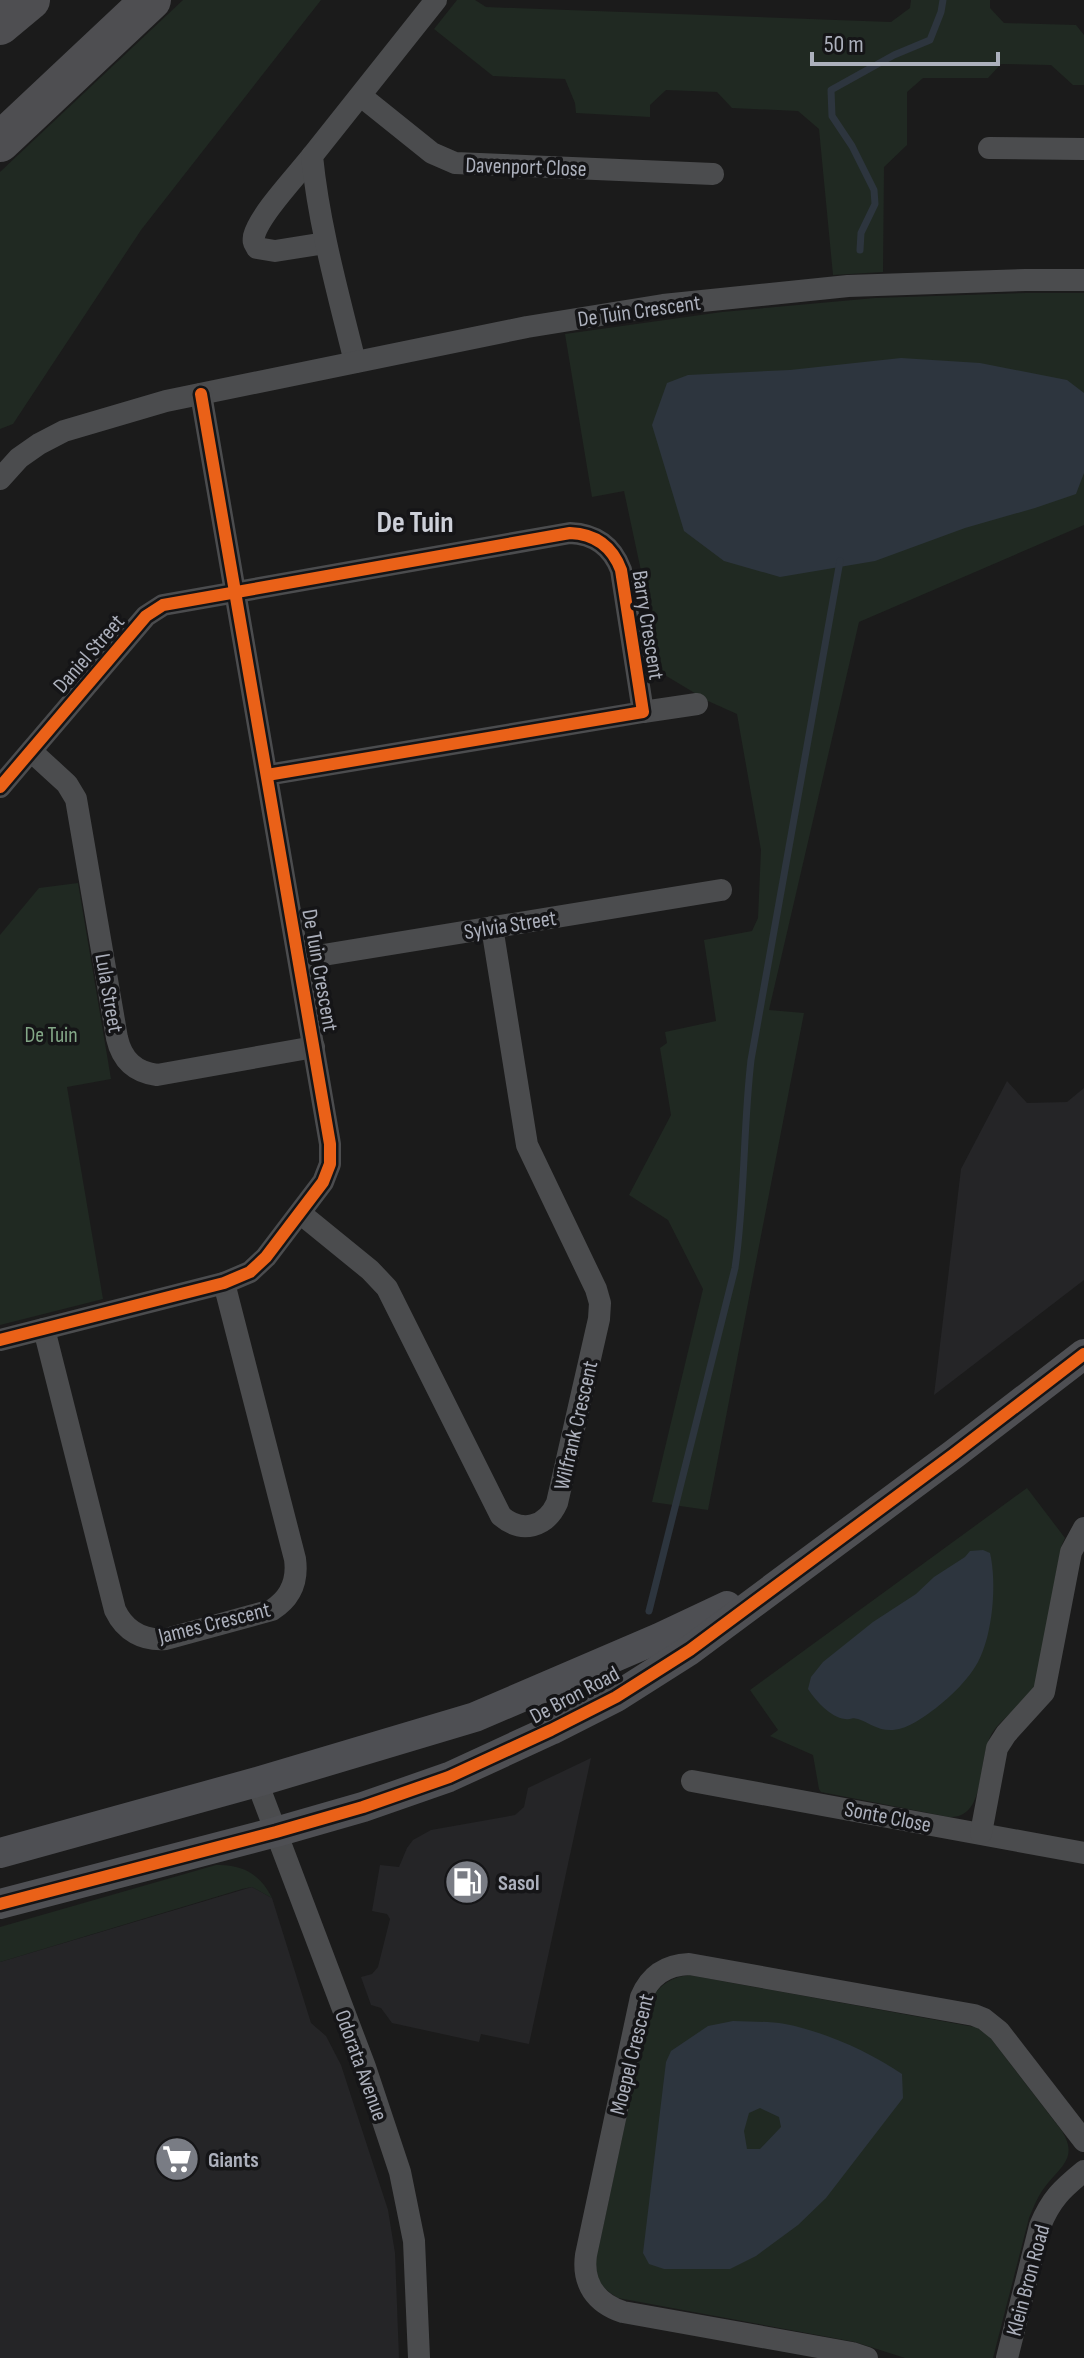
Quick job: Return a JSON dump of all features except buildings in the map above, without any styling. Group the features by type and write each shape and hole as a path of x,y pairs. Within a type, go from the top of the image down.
{"highway":[{"path":"0,25 30,0"},
{"path":"0,142 151,0"}],"street":[{"path":"325,243 275,251 257,248 254,235 264,217 436,0"},
{"name":"Davenport Close","path":"361,96 432,153 455,163 713,174"},
{"path":"989,148 1084,149"},
{"path":"312,156 325,243 355,362"},
{"name":"De Tuin Crescent","path":"0,479 19,458 64,431 166,401 455,340 595,315 755,294 848,286 1084,280"},
{"name":"De Tuin Crescent","path":"0,1340 237,1279 259,1265 300,1213 323,1182 331,1153 201,394"},
{"name":"Barry Crescent","path":"235,591 570,533 593,537 611,550 621,570 643,712"},
{"name":"Daniel Street","path":"0,787 150,612 170,603 235,591"},
{"name":"Barry Crescent","path":"267,775 697,704"},
{"name":"Lula Street","path":"31,751 67,784 76,799 117,1038 124,1058 140,1071 157,1075 314,1047"},
{"name":"Sylvia Street","path":"299,959 721,890"},
{"name":"Wilfrank Crescent","path":"300,1213 370,1270 387,1288 501,1516 518,1526 528,1527 546,1520 557,1503 600,1303 527,1145 492,927"},
{"name":"James Crescent","path":"44,1329 115,1610 133,1632 149,1639 166,1639 272,1610 290,1593 296,1577 295,1559 224,1283"},
{"name":"De Bron Road","path":"0,1904 363,1807 449,1777 551,1730 616,1697 668,1664 1084,1354"},
{"path":"981,1833 997,1748 1044,1692 1071,1552 1084,1528"},
{"name":"De Bron Road","path":"0,1853 257,1782 475,1717 659,1638 793,1573"},
{"name":"Sonte Close","path":"692,1781 1084,1853"},
{"name":"Odorata Avenue","path":"257,1782 365,2067 400,2172 414,2241 419,2358"},
{"name":"Moepel Crescent","path":"867,2358 623,2312 601,2302 588,2285 586,2255 641,1997 651,1979 668,1967 689,1964 974,2015 999,2031 1084,2141"},
{"name":"Klein Bron Road","path":"1007,2358 1047,2207 1059,2191 1084,2171"}],"shaded area":[{"path":"901,358 980,363 1067,380 1084,393 1084,473 1076,494 965,528 875,561 780,577 724,561 684,531 652,425 667,383 688,375 790,370"},
{"path":"1007,1081 1027,1103 1067,1102 1084,1088 1084,1280 934,1395 961,1169"},
{"path":"970,1551 990,1553 992,1565 990,1623 978,1662 954,1693 916,1722 893,1730 878,1728 858,1719 839,1718 819,1703 808,1689 811,1677 823,1662"},
{"path":"591,1758 529,2044 481,2034 479,2042 392,2023 381,2008 371,2005 361,1977 372,1974 378,1967 390,1919 387,1914 372,1911 380,1865 399,1867 413,1840 431,1830 515,1815 524,1807 528,1788"},
{"name":"Giants","path":"252,1887 272,1898 311,2023 326,2036 341,2065 388,2210 395,2253 399,2358 0,2358 0,1962"},
{"path":"733,2021 772,2022 830,2037 861,2050 902,2074 903,2098 826,2198 798,2225 756,2256 730,2269 664,2269 649,2264 643,2253 666,2062 671,2051 708,2026","holes":["760,2108 779,2117 781,2127 760,2149 747,2149 744,2131 749,2113"]}],"green space":[{"path":"183,0 321,0 141,230 13,424 0,429 0,172"},
{"path":"457,0 475,0 486,7 891,22 910,8 911,0 990,0 990,8 1004,23 1076,25 1084,35 1084,85 1073,85 1051,65 1001,64 988,78 923,78 907,92 907,145 884,167 883,272 833,275 819,129 798,111 732,108 717,92 666,90 650,105 650,117 576,113 565,79 493,76 434,29"},
{"path":"1084,293 1084,525 859,622 769,1010 804,1013 708,1510 652,1502 703,1289 668,1220 629,1195 671,1115 660,1048 667,1043 665,1032 716,1021 704,940 752,931 758,918 761,850 737,714 663,674 624,491 592,497 565,334 722,312 875,298"},
{"name":"De Tuin","path":"78,883 111,1079 67,1087 103,1299 0,1325 0,935 39,888"},
{"path":"1027,1488 1065,1538 1036,1683 1027,1698 991,1735 970,1809 961,1815 949,1817 821,1792 813,1755 770,1736 778,1730 750,1690"},
{"path":"216,1865 235,1866 250,1872 272,1898 252,1887 242,1889 0,1962 0,1927"},
{"path":"689,1975 976,2027 989,2036 1062,2131 1068,2147 1067,2159 1042,2191 1029,2218 993,2358 905,2358 855,2342 618,2298 607,2291 598,2278 596,2260 652,1998 668,1982"}],"waterway":[{"path":"860,250 861,233 875,204 874,190 852,146 832,116 831,90 894,55 930,40 943,0"},
{"path":"649,1611 735,1268 751,1060 840,561"}],"cycle path":[{"path":"0,1340 224,1283 250,1272 266,1257 323,1182 330,1164 330,1144 201,394"},
{"path":"0,787 146,616 163,605 570,533 595,539 613,554 621,570 643,712 267,775"},
{"path":"0,1904 363,1807 449,1777 551,1730 616,1697 690,1650 1084,1354"}],"place":[{"name":"Sasol","path":"467,1882"},
{"name":"Giants","path":"177,2159"}],"district":[{"name":"De Tuin","path":"415,522"}]}
